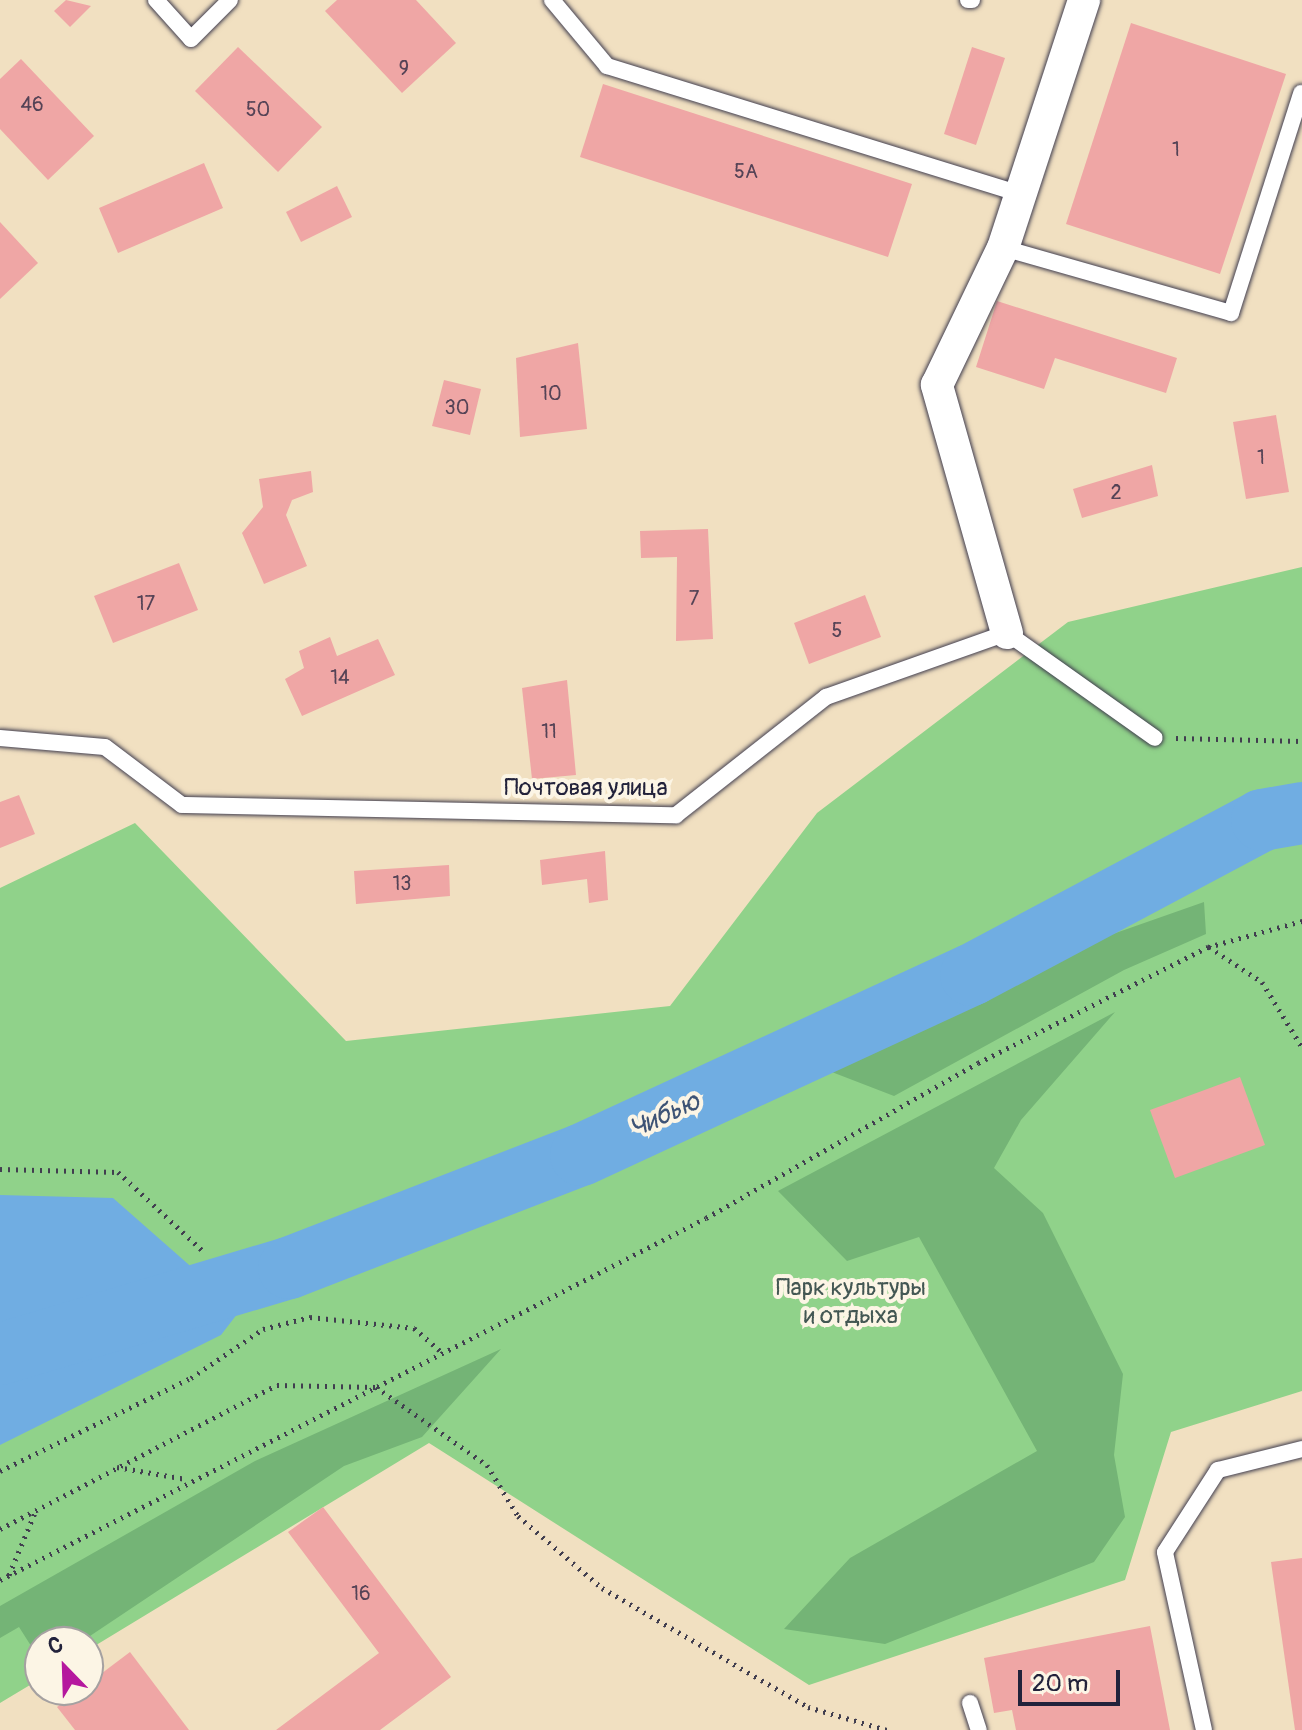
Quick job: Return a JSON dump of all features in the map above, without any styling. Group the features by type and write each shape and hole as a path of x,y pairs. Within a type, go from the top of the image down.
{"street":[{"path":"1007,633 937,385 1003,248 1084,0"}],"lane":[{"path":"156,0 191,39 230,0"},
{"path":"552,0 607,66 1020,194"},
{"path":"1003,248 1231,313 1301,93"},
{"path":"1007,633 1155,738"},
{"name":"Почтовая улица","path":"0,738 105,747 182,805 676,815 826,697 1007,633"},
{"path":"1204,1730 1165,1552 1218,1470 1302,1449"},
{"path":"970,1703 979,1730"}],"path":[{"path":"1155,738 1302,741"},
{"path":"0,1580 187,1479 376,1387 1208,947 1302,918"},
{"path":"1208,947 1262,982 1302,1047"},
{"path":"0,1169 118,1172 204,1252"},
{"path":"0,1471 191,1378 263,1329 310,1317 414,1328 442,1352"},
{"path":"0,1529 277,1385 376,1387 487,1465 518,1516 602,1588 808,1707 887,1730"},
{"path":"117,1467 187,1479"},
{"path":"8,1576 36,1509"}],"green space":[{"name":"Парк культуры и отдыха","path":"1302,567 1302,1391 1171,1432 1125,1580 809,1685 429,1443 104,1640 104,1626 24,1626 24,1689 0,1703 0,888 135,823 346,1041 670,1006 817,813 1068,622"},
{"path":"1204,902 1206,934 1124,970 894,1096 824,1069 1016,968"},
{"path":"1115,1012 1021,1120 994,1168 1043,1213 1123,1374 1114,1455 1125,1517 1094,1562 885,1644 784,1629 850,1558 1037,1451 919,1237 847,1261 778,1191"},
{"path":"501,1349 422,1437 344,1466 104,1627 24,1626 24,1635 19,1627 0,1638 0,1606 255,1461"}],"water":[{"path":"0,1195 113,1198 196,1271 215,1266 241,1309 221,1335 0,1445"}],"building":[{"path":"66,0 91,6 70,27 54,11"},
{"path":"337,0 416,0 456,43 402,93 325,11"},
{"path":"1131,23 1286,74 1220,274 1066,224"},
{"path":"238,47 322,127 278,172 195,91"},
{"path":"972,47 1005,58 976,145 944,134"},
{"path":"21,59 94,136 48,180 0,129 0,79"},
{"path":"603,84 912,184 888,257 580,157"},
{"path":"204,163 223,208 118,253 99,208"},
{"path":"337,186 352,217 301,242 286,212"},
{"path":"0,222 38,263 0,299"},
{"path":"997,301 1177,358 1166,393 1055,358 1044,389 976,367"},
{"path":"578,343 587,429 520,437 516,358"},
{"path":"444,380 481,389 470,435 432,426"},
{"path":"1276,415 1289,492 1246,499 1233,422"},
{"path":"1152,465 1158,496 1082,518 1073,489"},
{"path":"311,471 313,492 292,500 286,515 307,566 264,584 242,533 263,507 259,479"},
{"path":"708,529 713,639 676,641 677,557 641,558 640,531"},
{"path":"179,563 198,610 113,643 94,596"},
{"path":"865,595 881,637 809,664 794,623"},
{"path":"330,637 337,656 378,639 395,675 302,716 285,679 304,668 299,651"},
{"path":"567,680 576,775 532,779 522,688"},
{"path":"19,795 35,834 0,848 0,802"},
{"path":"605,851 608,900 589,903 587,879 542,885 540,860"},
{"path":"449,865 450,896 356,904 354,871"},
{"path":"1240,1077 1265,1145 1175,1178 1150,1110"},
{"path":"323,1507 451,1677 380,1730 276,1730 379,1653 288,1532"},
{"path":"1302,1558 1302,1730 1295,1730 1271,1562"},
{"path":"1150,1626 1170,1730 1016,1730 1012,1710 994,1713 984,1658"},
{"path":"130,1652 189,1730 75,1730 57,1707 104,1706 104,1672"}],"waterway":[{"name":"Чибью","path":"0,1354 289,1268 581,1155 971,975 1262,820 1302,813"}]}
